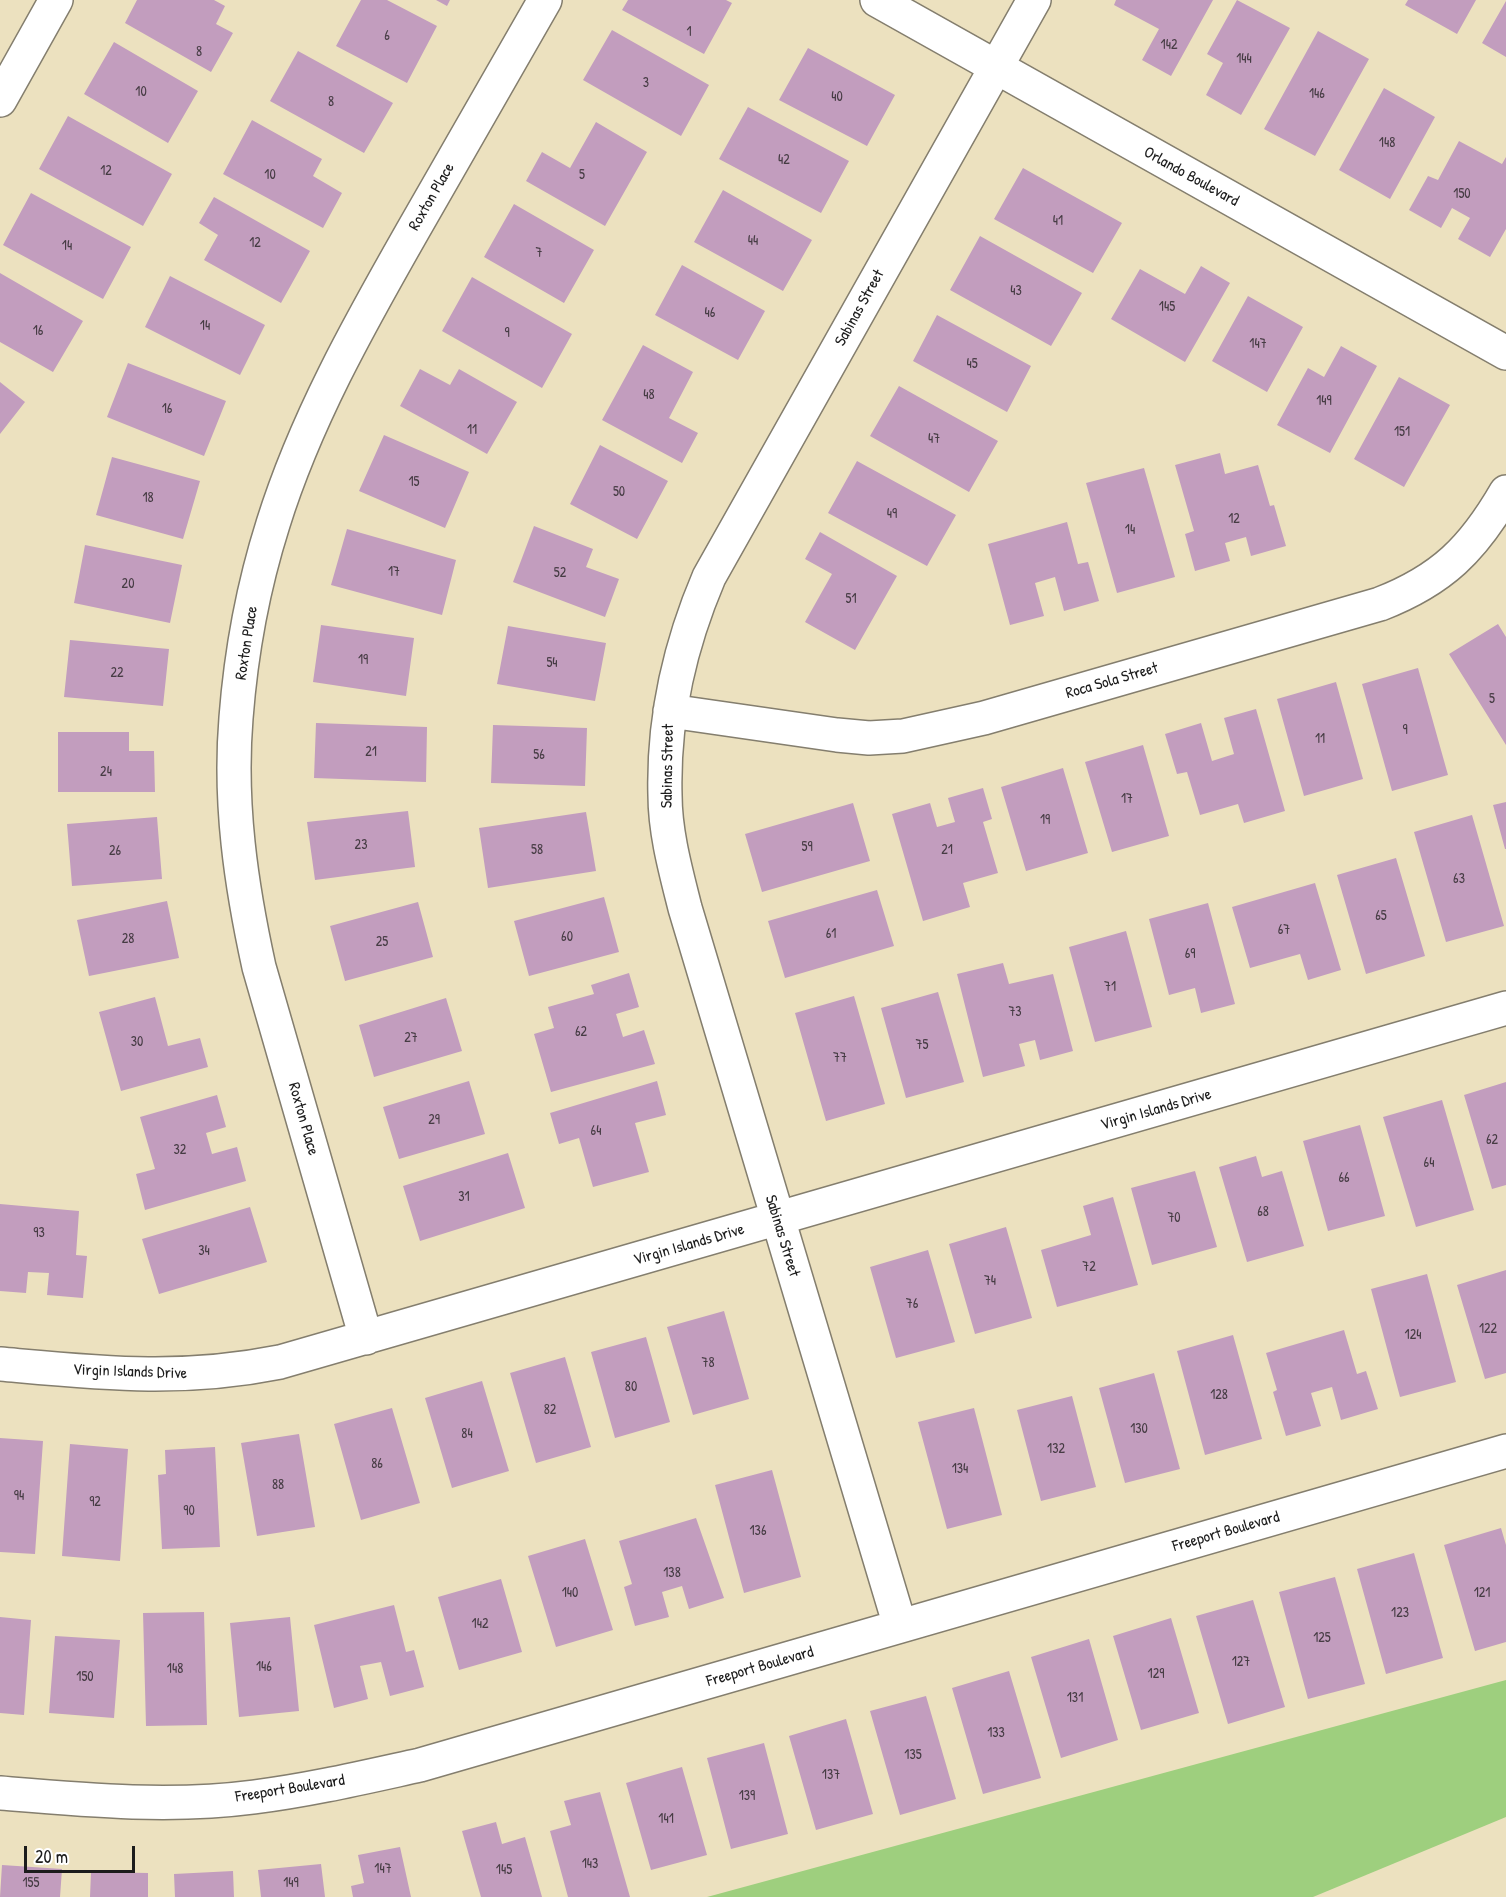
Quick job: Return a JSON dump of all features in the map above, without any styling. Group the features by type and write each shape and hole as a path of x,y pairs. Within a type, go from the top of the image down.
{"street":[{"path":"0,100 56,0"},
{"name":"Roxton Place","path":"366,1338 259,967 249,921 239,865 234,769 242,667 251,610 273,522 309,431 350,342 545,0"},
{"name":"Orlando Boulevard","path":"877,0 1506,353"},
{"name":"Sabinas Street","path":"900,1626 777,1220 677,874 664,797 670,711 682,647 709,577 1034,0"},
{"name":"Roca Sola Street","path":"670,711 869,738 903,736 984,718 1380,604 1409,592 1458,559 1481,534 1506,492"},
{"name":"Virgin Islands Drive","path":"0,1364 149,1376 212,1373 280,1362 1506,1008"},
{"name":"Freeport Boulevard","path":"0,1793 125,1802 253,1797 420,1766 1506,1451"}],"green space":[{"path":"1506,1680 1506,1817 1313,1897 707,1897"}],"building":[{"path":"137,0 214,0 225,6 216,24 233,33 211,72 125,23"},
{"path":"361,0 387,0 437,26 407,83 336,46"},
{"path":"436,0 450,0 447,6"},
{"path":"628,0 726,0 732,3 704,54 622,10"},
{"path":"1116,0 1213,0 1171,76 1142,60 1159,29 1114,5"},
{"path":"1237,0 1290,28 1241,115 1206,95 1223,63 1207,54"},
{"path":"1408,0 1476,0 1457,34 1405,5"},
{"path":"1506,1 1506,57 1482,43"},
{"path":"612,30 709,85 681,136 583,80"},
{"path":"1318,31 1369,59 1315,156 1264,129"},
{"path":"114,42 198,91 168,143 84,94"},
{"path":"808,48 895,95 867,146 779,100"},
{"path":"298,51 393,103 364,153 270,101"},
{"path":"1384,88 1435,117 1390,199 1339,170"},
{"path":"748,107 849,161 821,213 719,159"},
{"path":"68,116 172,174 143,226 39,169"},
{"path":"252,120 322,159 313,176 342,193 323,228 223,174"},
{"path":"596,122 647,152 605,226 526,181 542,152 570,168"},
{"path":"1459,141 1502,164 1506,157 1506,229 1490,257 1458,239 1470,218 1452,208 1441,228 1409,210 1428,176 1438,180"},
{"path":"1023,168 1122,223 1093,273 994,219"},
{"path":"723,190 812,240 783,291 694,242"},
{"path":"31,193 131,247 103,299 3,245"},
{"path":"214,197 310,251 281,303 204,260 218,235 199,223"},
{"path":"514,204 594,250 564,303 484,257"},
{"path":"980,236 1082,293 1051,346 950,290"},
{"path":"682,265 765,311 738,360 655,315"},
{"path":"1201,266 1230,283 1185,362 1111,319 1140,269 1185,294"},
{"path":"0,273 83,321 53,372 0,342"},
{"path":"170,276 265,325 240,375 145,327"},
{"path":"472,277 572,334 542,388 442,331"},
{"path":"1248,296 1303,327 1267,392 1212,361"},
{"path":"937,315 1031,366 1007,412 913,361"},
{"path":"643,345 693,372 669,418 698,433 682,463 602,420"},
{"path":"1341,346 1377,366 1330,453 1277,425 1308,368 1324,377"},
{"path":"128,363 226,401 204,456 107,417"},
{"path":"420,369 450,385 459,369 517,402 487,454 400,406"},
{"path":"1399,377 1450,405 1404,487 1354,459"},
{"path":"0,382 25,402 0,434"},
{"path":"899,386 998,441 969,492 870,436"},
{"path":"384,435 469,472 445,528 359,491"},
{"path":"600,445 668,481 637,539 570,504"},
{"path":"1220,453 1225,474 1258,465 1270,506 1274,505 1286,546 1251,556 1246,537 1225,543 1230,561 1195,571 1185,534 1194,531 1175,465"},
{"path":"112,457 200,481 183,539 96,515"},
{"path":"857,461 956,515 927,566 828,513"},
{"path":"1144,468 1175,577 1117,593 1086,483"},
{"path":"1067,522 1078,564 1088,562 1099,601 1064,611 1055,577 1035,583 1044,616 1010,625 988,544"},
{"path":"534,526 593,549 586,567 619,579 605,617 513,582"},
{"path":"347,529 456,560 442,615 331,585"},
{"path":"820,532 897,576 855,650 805,622 832,574 805,559"},
{"path":"85,545 182,565 170,623 74,603"},
{"path":"1498,624 1506,637 1506,745 1449,654"},
{"path":"321,625 414,638 406,696 313,682"},
{"path":"508,626 606,643 595,701 497,684"},
{"path":"70,640 169,649 163,706 64,697"},
{"path":"1418,668 1448,775 1392,791 1362,684"},
{"path":"1336,682 1363,779 1304,796 1277,699"},
{"path":"1256,709 1285,811 1244,823 1238,804 1200,815 1187,772 1177,774 1165,734 1201,723 1212,761 1234,754 1224,718"},
{"path":"316,723 427,727 426,782 314,778"},
{"path":"493,725 587,728 585,786 491,783"},
{"path":"58,732 129,732 129,751 154,751 155,792 58,792"},
{"path":"1143,745 1169,836 1112,852 1085,762"},
{"path":"1063,768 1088,853 1026,871 1001,787"},
{"path":"983,788 992,819 983,822 998,873 963,883 970,907 923,921 892,814 930,803 937,827 955,822 948,798"},
{"path":"1506,802 1506,849 1505,849 1493,805"},
{"path":"853,803 870,861 762,892 745,834"},
{"path":"408,811 415,867 315,880 307,822"},
{"path":"586,812 596,871 488,888 479,828"},
{"path":"1472,815 1504,926 1446,942 1414,832"},
{"path":"157,817 162,879 72,886 67,824"},
{"path":"1396,858 1425,956 1366,974 1337,875"},
{"path":"1315,883 1341,970 1308,980 1300,954 1250,968 1232,907"},
{"path":"877,890 894,946 785,978 768,921"},
{"path":"604,897 619,952 529,976 514,921"},
{"path":"167,901 179,958 89,976 77,920"},
{"path":"418,902 433,957 345,981 330,926"},
{"path":"1208,903 1235,1004 1201,1013 1195,988 1169,995 1149,919"},
{"path":"1126,931 1152,1027 1095,1042 1069,947"},
{"path":"1003,963 1009,984 1053,974 1073,1051 1040,1060 1035,1040 1019,1044 1025,1066 983,1077 957,974"},
{"path":"629,973 639,1007 616,1014 623,1037 644,1030 655,1064 551,1092 534,1034 554,1028 548,1007 594,994 591,985"},
{"path":"938,992 964,1082 906,1098 881,1008"},
{"path":"854,996 885,1104 826,1121 795,1013"},
{"path":"155,997 168,1046 200,1038 208,1067 121,1091 99,1012"},
{"path":"446,998 462,1051 374,1077 359,1025"},
{"path":"469,1081 485,1134 399,1159 383,1107"},
{"path":"657,1081 666,1115 635,1123 649,1172 593,1187 579,1138 559,1144 550,1113"},
{"path":"1506,1082 1506,1185 1492,1189 1464,1095"},
{"path":"217,1095 226,1127 206,1133 212,1154 237,1147 246,1181 145,1210 136,1174 155,1169 140,1117"},
{"path":"1442,1100 1474,1210 1416,1227 1383,1117"},
{"path":"1360,1125 1385,1216 1328,1231 1303,1141"},
{"path":"508,1153 525,1208 420,1241 403,1186"},
{"path":"1256,1156 1262,1177 1282,1171 1304,1246 1247,1262 1219,1167"},
{"path":"1195,1171 1217,1247 1152,1265 1131,1188"},
{"path":"1113,1197 1138,1285 1057,1307 1041,1250 1091,1235 1083,1206"},
{"path":"0,1204 79,1211 76,1255 87,1256 83,1298 47,1295 49,1273 28,1272 26,1293 0,1291"},
{"path":"250,1207 267,1262 159,1294 142,1239"},
{"path":"1006,1227 1032,1318 975,1334 949,1244"},
{"path":"928,1250 955,1342 896,1358 870,1267"},
{"path":"1506,1270 1506,1373 1485,1379 1457,1285"},
{"path":"1427,1274 1456,1382 1400,1397 1371,1289"},
{"path":"724,1311 749,1399 693,1415 667,1327"},
{"path":"1344,1330 1357,1374 1366,1371 1378,1409 1341,1420 1332,1387 1311,1393 1321,1426 1286,1436 1273,1392 1277,1390 1266,1353"},
{"path":"1233,1335 1262,1439 1205,1455 1177,1351"},
{"path":"646,1337 670,1422 615,1438 591,1352"},
{"path":"565,1357 591,1447 536,1463 510,1373"},
{"path":"1154,1373 1180,1469 1125,1483 1099,1388"},
{"path":"482,1381 509,1471 452,1488 425,1398"},
{"path":"1072,1396 1096,1487 1041,1501 1017,1410"},
{"path":"392,1408 420,1503 361,1520 334,1424"},
{"path":"974,1408 1002,1515 947,1529 918,1422"},
{"path":"299,1434 315,1527 257,1536 241,1443"},
{"path":"0,1438 43,1441 35,1554 0,1552"},
{"path":"70,1444 128,1449 120,1561 62,1556"},
{"path":"215,1447 220,1547 162,1549 158,1475 166,1474 165,1450"},
{"path":"772,1470 801,1577 744,1593 715,1485"},
{"path":"696,1518 724,1598 689,1609 682,1586 662,1592 669,1617 635,1626 624,1587 632,1584 619,1541"},
{"path":"1501,1528 1506,1545 1506,1642 1475,1651 1444,1545"},
{"path":"585,1539 613,1630 556,1647 528,1556"},
{"path":"1414,1553 1443,1658 1386,1674 1357,1569"},
{"path":"1335,1577 1365,1684 1308,1699 1279,1592"},
{"path":"501,1579 522,1652 459,1670 438,1597"},
{"path":"1253,1600 1285,1707 1228,1724 1196,1616"},
{"path":"394,1605 406,1652 414,1650 424,1687 390,1696 381,1662 360,1666 368,1699 334,1708 314,1625"},
{"path":"204,1612 207,1725 146,1726 143,1613"},
{"path":"0,1617 31,1620 24,1715 0,1713"},
{"path":"290,1617 299,1711 239,1717 230,1623"},
{"path":"1171,1618 1199,1713 1141,1730 1113,1636"},
{"path":"55,1636 120,1640 114,1718 49,1713"},
{"path":"1089,1639 1118,1740 1061,1758 1031,1657"},
{"path":"1009,1671 1041,1778 983,1794 952,1688"},
{"path":"926,1696 956,1799 900,1815 870,1711"},
{"path":"846,1719 873,1814 816,1830 789,1736"},
{"path":"764,1743 788,1834 731,1849 707,1758"},
{"path":"682,1767 707,1855 651,1870 626,1783"},
{"path":"600,1792 630,1897 568,1897 550,1831 571,1825 564,1801"},
{"path":"496,1822 502,1844 525,1837 542,1897 481,1897 462,1831"},
{"path":"400,1847 411,1897 353,1897 351,1886 364,1883 358,1855"},
{"path":"321,1864 325,1897 261,1897 258,1870"},
{"path":"2,1865 62,1869 60,1897 0,1897"},
{"path":"233,1871 234,1897 175,1897 174,1874"},
{"path":"91,1872 148,1873 148,1897 90,1897"}]}
